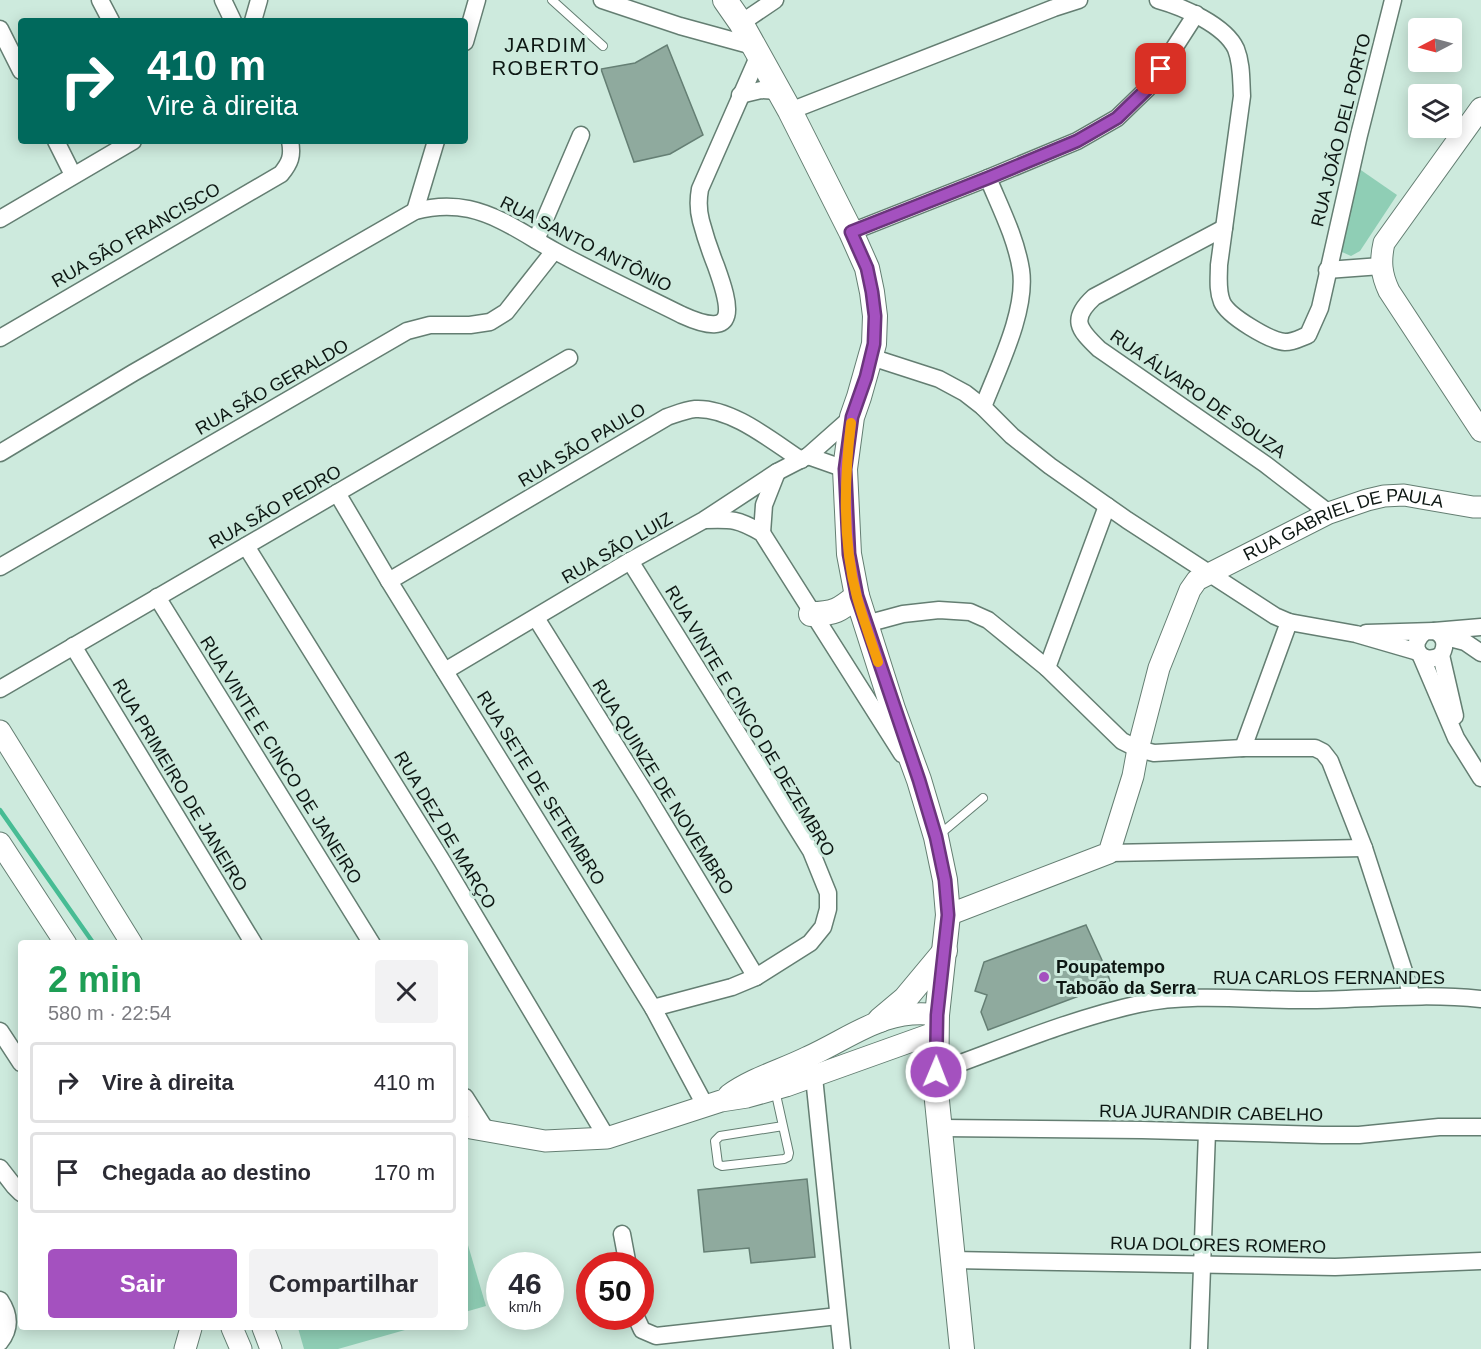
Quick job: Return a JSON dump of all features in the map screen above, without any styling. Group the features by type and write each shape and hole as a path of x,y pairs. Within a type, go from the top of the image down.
{"main road":[{"path":"725,0 741,23 784,101 851,232 867,268 872,292 875,316 874,344 852,417 845,469 849,554 857,596 919,780 936,837 945,880 948,915 937,1023 936,1072 962,1349"},
{"path":"812,614 826,614 839,610 857,596"},
{"path":"880,1020 905,999 945,951"}],"street":[{"path":"100,0 109,18"},
{"path":"223,0 232,18"},
{"path":"254,18 260,0"},
{"path":"468,32 477,0"},
{"path":"602,0 755,52"},
{"path":"741,23 775,0"},
{"path":"740,95 761,90 784,101 1079,0"},
{"path":"1158,0 1196,14 1232,42 1237,52 1241,72 1240,105 1224,228"},
{"name":"RUA JOÃO DEL PORTO","path":"1224,228 1218,289 1226,309 1235,317 1278,341 1295,341 1308,335 1320,308 1327,270 1393,0"},
{"path":"851,232 1077,141 1117,118 1149,87 1196,14"},
{"path":"0,29 18,65"},
{"name":"RUA SANTO ANTÔNIO","path":"0,453 133,373 415,212 431,207 449,206 471,209 498,219 554,251 702,324 714,325 723,321 728,314 728,299 700,220 698,204 700,189 740,95 755,52"},
{"path":"1481,108 1384,243 1381,266 1389,291 1481,431"},
{"path":"536,240 581,135"},
{"path":"58,144 73,175"},
{"path":"0,219 128,144"},
{"name":"RUA SÃO FRANCISCO","path":"0,338 280,174 290,163 292,155 290,144"},
{"path":"415,212 435,144"},
{"path":"983,407 1016,318 1022,293 1021,270 1015,245 988,178"},
{"name":"RUA ÁLVARO DE SOUZA","path":"1224,228 1094,297 1080,313 1081,328 1086,337 1099,349 1265,464 1329,513"},
{"name":"RUA SÃO GERALDO","path":"0,567 407,331 430,325 470,325 490,322 506,312 554,251"},
{"path":"1327,270 1381,266"},
{"path":"871,357 939,379 965,393 983,407 1012,436 1050,466 1258,607 1289,622 1356,634 1437,641 1481,627"},
{"name":"RUA SÃO PEDRO","path":"0,689 569,358"},
{"name":"RUA SÃO PAULO","path":"389,582 667,417 692,409 727,416 804,458"},
{"name":"RUA SÃO LUIZ","path":"446,671 630,561 704,520 777,472 804,458 852,417"},
{"path":"804,458 845,469"},
{"path":"762,533 764,506 777,472"},
{"name":"RUA SETE DE SETEMBRO","path":"337,494 389,582 714,1104"},
{"name":"RUA GABRIEL DE PAULA","path":"1109,853 1133,776 1159,668 1190,590 1197,580 1345,506 1384,496 1404,495 1481,507"},
{"path":"1047,668 1107,506"},
{"path":"704,520 741,521 762,533 919,780"},
{"name":"RUA DEZ DE MARÇO","path":"246,546 442,861 607,1138"},
{"name":"RUA VINTE E CINCO DE DEZEMBRO","path":"630,561 810,851 828,893 828,909 823,927 810,943 756,977 732,987 653,1008"},
{"name":"RUA VINTE E CINCO DE JANEIRO","path":"157,597 370,940"},
{"path":"866,624 903,614 939,610 970,612 988,620 1047,668 1122,741 1138,749 1154,753 1299,747 1315,748 1323,752 1330,760 1364,848 1412,996"},
{"name":"RUA QUINZE DE NOVEMBRO","path":"536,618 756,977"},
{"path":"1243,748 1289,622"},
{"path":"1356,634 1430,659 1437,641"},
{"path":"1481,654 1418,638 1416,647 1456,738 1481,778"},
{"path":"1437,641 1455,720 1456,738"},
{"name":"RUA PRIMEIRO DE JANEIRO","path":"73,646 252,940"},
{"path":"0,731 130,940"},
{"path":"0,756 117,940"},
{"path":"0,843 63,940"},
{"path":"948,915 1109,853 1364,848"},
{"name":"RUA CARLOS FERNANDES","path":"936,1072 1109,1012 1157,1001 1186,998 1310,1000 1412,996 1481,999"},
{"path":"468,1107 475,1129 545,1141 607,1138 714,1104 775,1090 880,1020 912,1013 937,1023"},
{"path":"714,1104 753,1081 811,1067 937,1023"},
{"path":"0,1031 18,1058"},
{"path":"811,1067 842,1349"},
{"name":"RUA JURANDIR CABELHO","path":"941,1128 1359,1135 1439,1127 1481,1127"},
{"path":"1199,1349 1207,1132"},
{"path":"0,1168 18,1190"},
{"path":"622,1234 625,1252"},
{"name":"RUA DOLORES ROMERO","path":"953,1260 1335,1267 1481,1261"},
{"path":"0,1300 9,1320 7,1332 0,1342"},
{"path":"642,1330 656,1336 838,1316"},
{"path":"185,1349 190,1330"},
{"path":"233,1330 241,1349"},
{"path":"264,1330 271,1349"}],"lane":[{"path":"552,0 603,46"},
{"path":"936,837 983,798"},
{"path":"775,1090 783,1126 789,1153 788,1157 732,1165 718,1164 714,1141 720,1136 783,1126"}],"green space":[{"path":"1355,166 1397,195 1360,251 1351,256 1342,252 1337,244"},
{"path":"468,1245 486,1306 468,1311"},
{"path":"299,1330 405,1330 338,1349 304,1349"}],"building":[{"path":"667,45 703,135 670,154 634,162 601,69 635,63"},
{"name":"Poupatempo Taboão da Serra","path":"1086,925 1111,984 988,1030 981,1012 987,995 975,991 984,962"},
{"path":"807,1179 815,1257 751,1263 749,1248 704,1252 698,1190"}],"waterway":[{"path":"0,810 91,940"}],"slow traffic":[{"path":"851,423 845,469 849,554 857,596 878,662"}],"place":[{"name":"Poupatempo Taboão da Serra","path":"1044,977"}],"district":[{"name":"JARDIM ROBERTO","path":"546,56"}],"route":[{"path":"936,1072 937,1015 948,915 945,880 936,837 919,780 893,709 857,596 849,554 845,469 852,417 866,377 874,344 875,316 867,268 851,232 1077,141 1117,118 1149,87 1161,69"}]}
